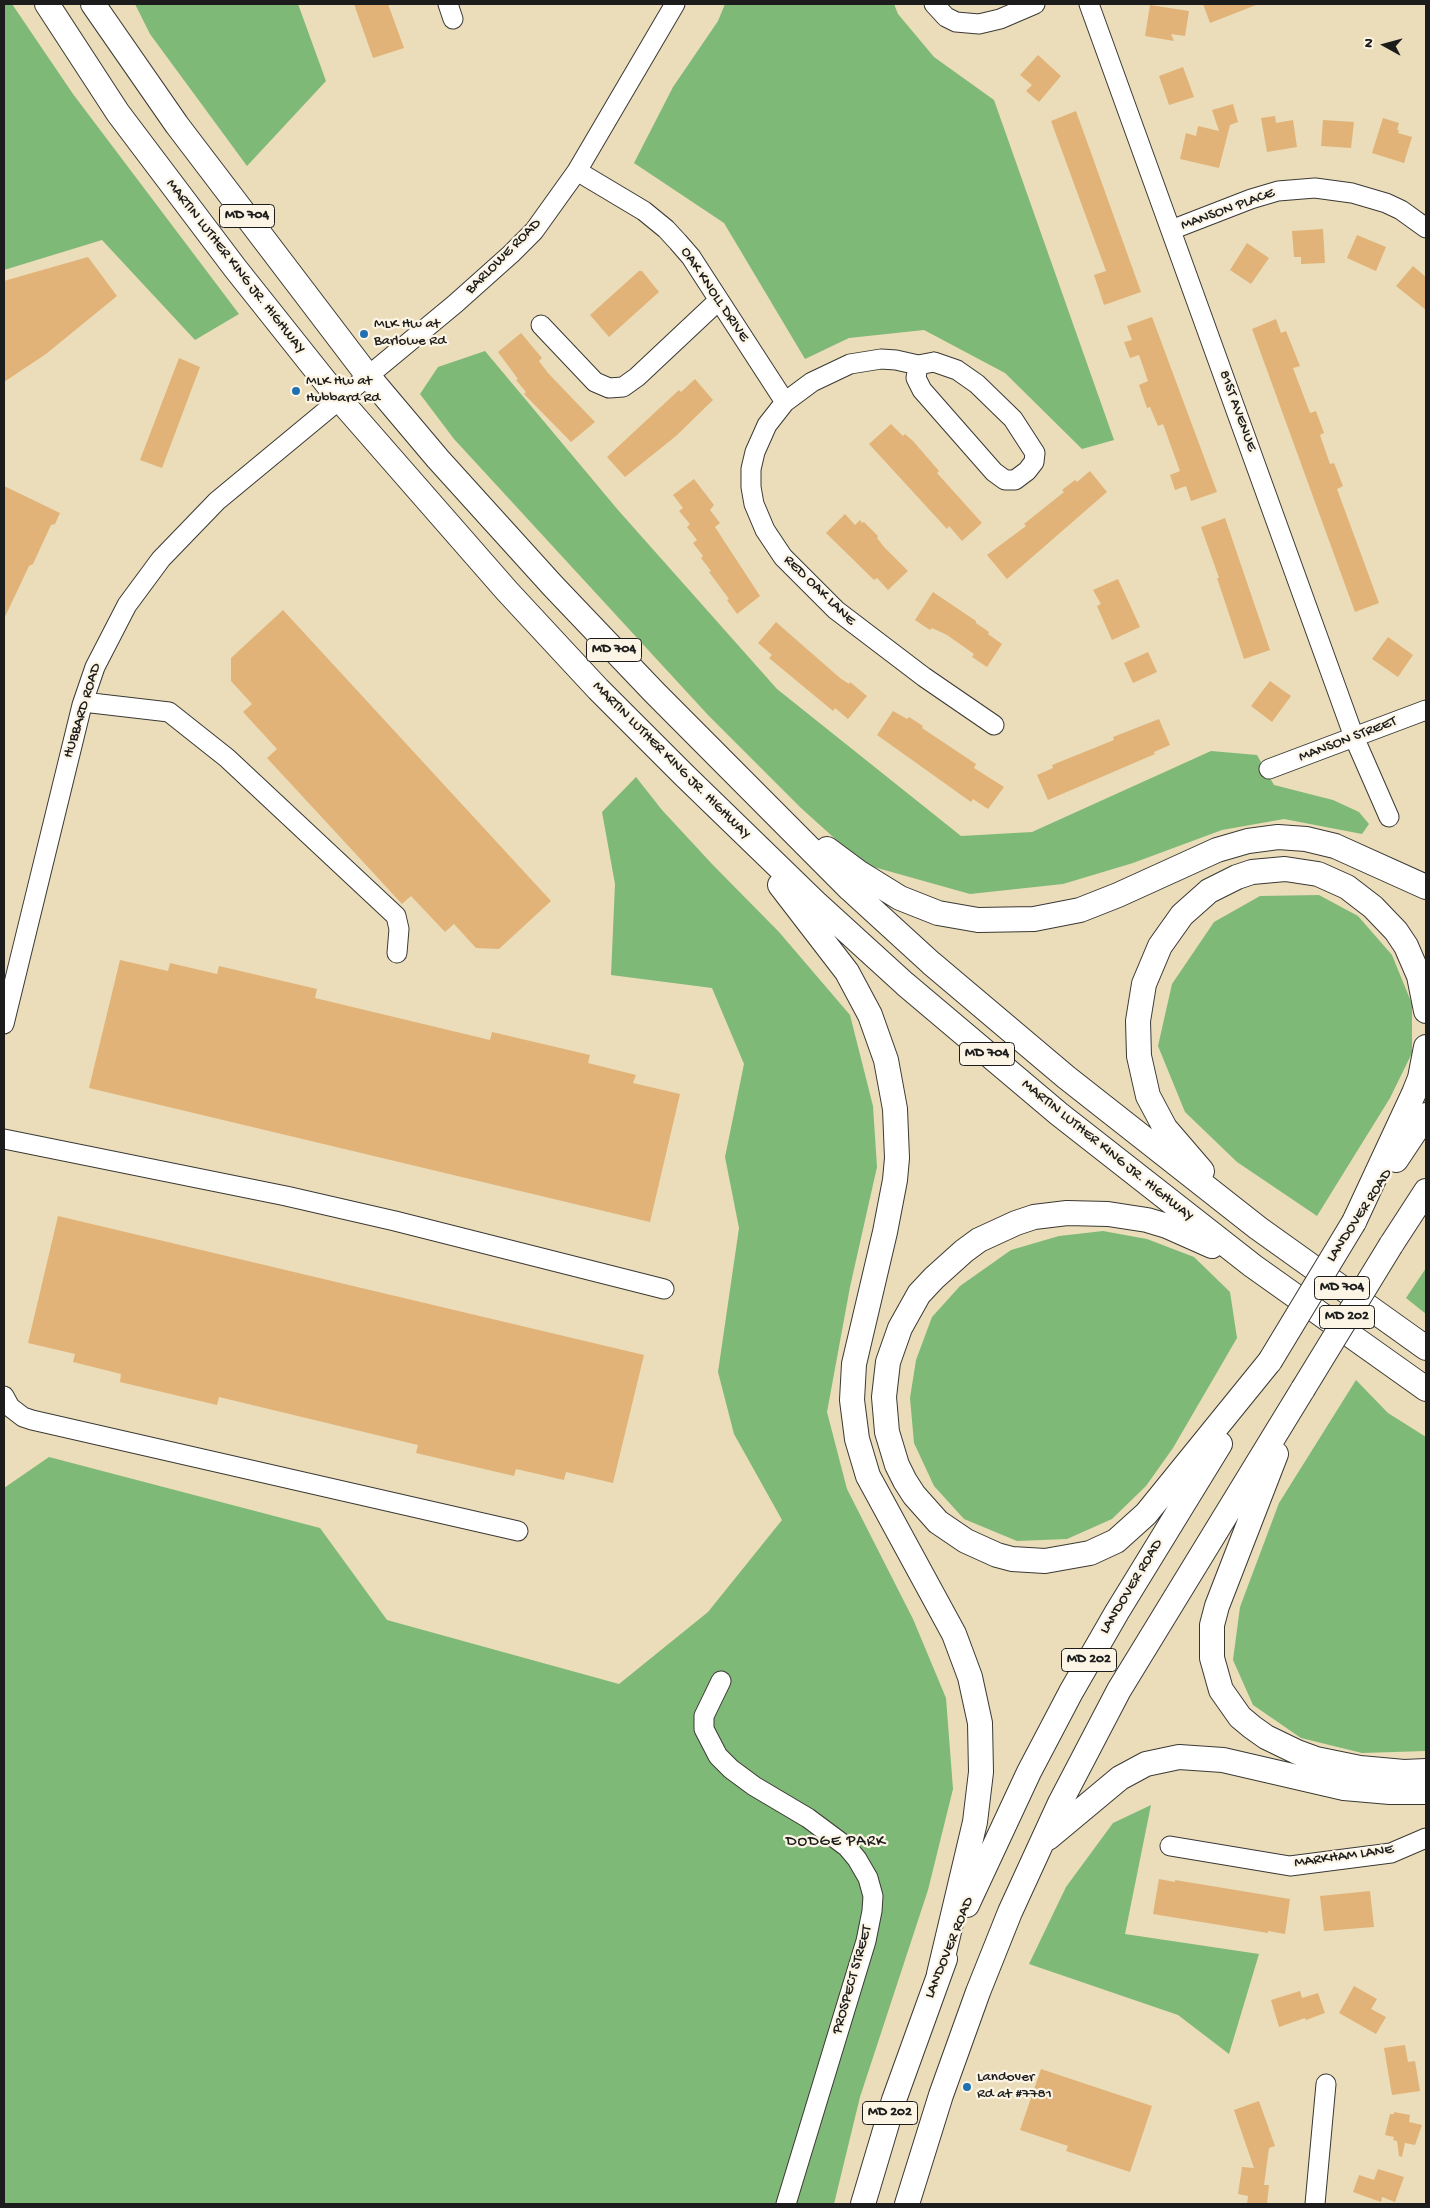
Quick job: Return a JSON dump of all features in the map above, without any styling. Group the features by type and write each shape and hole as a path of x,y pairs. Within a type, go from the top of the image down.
{"main road":[{"name":"MARTIN LUTHER KING JR. HIGHWAY","path":"47,4 118,113 235,268 340,400 540,627 598,689 734,826 958,1030 1113,1157 1253,1266 1426,1389"},
{"name":"MARTIN LUTHER KING JR. HIGHWAY","path":"93,4 177,125 368,376 438,459 553,586 647,685 850,889 931,963 1066,1077 1258,1228 1426,1348"},
{"path":"757,795 858,872 900,898 938,913 978,920 1034,919 1080,910 1217,850 1248,841 1270,838 1306,839 1335,846 1426,888"},
{"path":"734,826 847,972 876,1029 892,1086 897,1134 895,1180 891,1207 854,1364 852,1400 857,1439 868,1476 954,1634 970,1677 980,1723 981,1772 975,1822 939,1974"},
{"path":"1258,1228 1177,1143 1156,1113 1148,1096 1140,1056 1140,1003 1151,963 1170,930 1182,915 1209,891 1236,877 1260,871 1285,869 1318,874 1340,883 1360,896 1386,918 1396,931 1419,976 1426,1011"},
{"path":"1354,1222 1414,1093 1420,1078 1426,1047"},
{"name":"LANDOVER ROAD","path":"863,2204 897,2092 939,1974 986,1863 1029,1772 1070,1692 1354,1222 1426,1116"},
{"name":"MD 202","path":"907,2204 932,2121 966,2023 1000,1936 1041,1844 1119,1690 1426,1191"},
{"path":"1253,1266 1167,1226 1128,1216 1087,1212 1051,1214 1016,1223 996,1231 979,1240 948,1265 920,1294 908,1312 893,1345 888,1362 884,1396 887,1432 897,1465 914,1495 938,1522 952,1533 981,1549 1012,1558 1046,1561 1075,1557 1116,1541 1146,1514 1270,1361"},
{"path":"1381,1358 1426,1398"},
{"path":"1303,1389 1216,1606 1211,1642 1212,1658 1221,1690 1240,1717 1280,1745 1316,1759 1360,1768 1404,1772 1426,1771"},
{"path":"1041,1844 1120,1778 1146,1764 1179,1757 1223,1760 1344,1788 1390,1792 1426,1792"}],"street":[{"name":"BARLOWE ROAD","path":"340,400 455,304 511,254 551,210 577,171 675,4"},
{"path":"934,4 946,17 956,22 979,24 1000,19 1035,4"},
{"name":"81ST AVENUE","path":"1089,4 1354,737 1389,817"},
{"name":"OAK KNOLL DRIVE","path":"577,171 644,211 666,229 691,257 785,402"},
{"name":"MANSON PLACE","path":"1171,230 1260,196 1278,191 1315,188 1352,193 1386,203 1401,210 1426,228"},
{"path":"541,325 595,382 609,388 623,387 637,377 719,300"},
{"name":"RED OAK LANE","path":"918,365 916,378 922,390 994,472 1005,480 1015,480 1026,472 1034,462 1035,453 1013,418 993,398 957,370 944,364 934,362 918,365 881,359 850,364 812,382 785,402 760,436 751,469 751,487 754,504 773,542 783,557 836,610 924,677 994,725"},
{"name":"HUBBARD ROAD","path":"4,1024 83,702 95,667 112,633 127,606 161,559 217,501 340,400"},
{"path":"83,702 169,712 220,752 396,916 399,929 397,953"},
{"name":"MANSON STREET","path":"1270,769 1426,710"},
{"path":"4,1139 304,1200 664,1289"},
{"path":"4,1396 10,1407 32,1420 518,1531"},
{"name":"PROSPECT STREET","path":"721,1682 704,1716 704,1729 718,1756 730,1769 754,1786 808,1818 847,1848 858,1859 873,1896 866,1941 786,2204"},
{"name":"MARKHAM LANE","path":"1170,1846 1290,1866 1391,1853 1426,1838"},
{"path":"1315,2204 1326,2084"}],"green space":[{"path":"4,4 12,4 73,94 239,314 195,340 102,240 4,270"},
{"path":"135,4 298,4 326,81 247,166 150,34"},
{"path":"725,4 894,4 898,14 934,57 994,100 1114,440 1082,449 1005,373 924,330 849,338 805,359 724,223 634,163 673,87 718,21"},
{"path":"485,351 618,510 777,689 961,836 1032,832 1211,751 1257,755 1274,785 1333,800 1359,812 1369,824 1362,834 1284,819 1222,830 1133,863 1063,884 970,894 863,864 801,808 708,715 454,439 420,394 438,367"},
{"path":"636,777 662,810 779,932 850,1015 873,1106 877,1167 850,1287 827,1412 847,1489 913,1619 946,1698 953,1789 928,1890 860,2097 834,2204 4,2204 4,1488 49,1457 320,1528 387,1620 619,1684 708,1612 782,1520 734,1434 718,1372 739,1228 725,1157 744,1064 712,988 611,975 615,884 602,812"},
{"path":"1319,895 1358,916 1392,955 1412,1004 1412,1053 1390,1098 1317,1216 1237,1162 1185,1112 1158,1046 1172,984 1214,922 1260,896"},
{"path":"1103,1231 1147,1239 1194,1257 1230,1292 1237,1338 1173,1448 1146,1486 1112,1519 1067,1539 1017,1541 964,1519 934,1486 914,1443 910,1398 916,1360 932,1317 960,1286 1011,1250 1059,1236"},
{"path":"1426,1268 1426,1314 1406,1298"},
{"path":"1356,1380 1388,1413 1426,1437 1426,1751 1362,1753 1301,1738 1253,1705 1233,1660 1240,1607 1279,1503"},
{"path":"1151,1805 1125,1934 1259,1954 1229,2054 1178,2015 1029,1964 1066,1887 1113,1823"}],"building":[{"path":"354,4 388,4 404,48 373,58"},
{"path":"1203,4 1256,4 1256,5 1210,23"},
{"path":"1150,5 1189,11 1185,36 1171,34 1174,41 1145,36"},
{"path":"1038,55 1061,76 1039,102 1026,91 1032,85 1020,75"},
{"path":"1183,67 1194,97 1169,105 1159,76"},
{"path":"1233,104 1238,122 1230,125 1219,168 1180,159 1186,133 1196,136 1198,126 1219,131 1212,110"},
{"path":"1076,111 1141,292 1104,305 1094,275 1106,271 1051,121"},
{"path":"1275,116 1276,123 1293,120 1297,147 1267,152 1261,118"},
{"path":"1383,118 1399,123 1398,133 1412,137 1404,163 1372,153"},
{"path":"1323,120 1354,122 1351,148 1321,146"},
{"path":"1323,229 1325,263 1301,264 1301,257 1294,257 1292,231"},
{"path":"1357,235 1386,247 1376,271 1347,258"},
{"path":"1247,243 1269,258 1251,284 1230,270"},
{"path":"88,257 117,296 46,354 4,382 4,281"},
{"path":"1413,266 1426,277 1426,310 1396,286"},
{"path":"639,271 642,271 659,292 609,337 590,315"},
{"path":"1152,317 1217,492 1191,501 1186,486 1175,490 1170,475 1180,471 1163,424 1158,426 1150,407 1147,408 1139,385 1148,381 1139,355 1130,358 1124,342 1132,340 1127,326"},
{"path":"1276,319 1281,333 1286,331 1300,366 1293,368 1310,413 1316,411 1324,433 1320,435 1330,464 1334,463 1343,486 1337,489 1379,603 1355,612 1252,329"},
{"path":"521,333 542,358 539,361 548,373 595,422 571,442 524,394 526,392 516,380 518,379 498,352"},
{"path":"179,358 200,367 162,468 140,460"},
{"path":"695,379 713,400 676,436 625,477 607,457 679,390 681,392"},
{"path":"891,424 903,436 905,434 913,441 939,471 937,473 982,523 962,541 949,526 947,529 869,444"},
{"path":"1090,471 1107,492 1007,579 987,555 1026,526 1024,524 1064,492 1062,490 1075,480 1077,482"},
{"path":"694,479 714,505 710,510 720,523 715,527 760,596 737,614 701,558 703,556 693,543 697,540 687,527 690,524 679,511 683,508 673,495"},
{"path":"4,486 60,513 55,524 51,525 33,564 29,566 4,619"},
{"path":"845,514 855,525 860,520 862,523 864,522 878,536 877,538 885,548 908,571 888,590 877,578 874,580 826,533"},
{"path":"1225,518 1270,650 1244,659 1201,527"},
{"path":"1118,579 1140,627 1112,640 1097,606 1101,604 1093,590"},
{"path":"933,592 976,621 976,623 989,632 988,634 1002,644 987,667 972,657 974,654 947,635 932,628 930,630 915,620"},
{"path":"283,610 551,901 499,949 476,948 454,924 445,932 411,896 402,904 267,758 277,749 243,712 252,704 231,681 231,658"},
{"path":"776,622 840,678 849,684 850,682 867,696 848,719 835,708 833,711 769,658 772,655 758,643"},
{"path":"1388,637 1413,655 1398,677 1372,659"},
{"path":"1148,652 1157,672 1133,683 1124,663"},
{"path":"1270,681 1291,696 1272,722 1251,706"},
{"path":"893,711 907,719 909,717 923,726 922,728 976,764 974,768 1004,787 988,809 973,799 971,802 877,735"},
{"path":"1159,719 1170,745 1154,752 1155,754 1048,800 1037,775 1053,768 1052,765 1114,740 1113,737"},
{"path":"120,960 168,971 170,963 217,974 219,966 317,989 315,998 490,1040 492,1032 590,1055 588,1063 636,1075 633,1083 680,1094 650,1222 89,1088"},
{"path":"58,1216 644,1355 613,1483 566,1472 564,1480 516,1469 514,1476 416,1453 418,1445 219,1397 217,1405 120,1382 121,1374 73,1362 75,1354 28,1343"},
{"path":"1159,1879 1290,1899 1285,1934 1268,1931 1268,1933 1153,1914"},
{"path":"1370,1891 1374,1927 1324,1931 1320,1896"},
{"path":"1354,1986 1377,1999 1371,2009 1386,2017 1376,2034 1339,2013"},
{"path":"1300,1991 1302,1998 1318,1993 1325,2013 1279,2027 1271,2000"},
{"path":"1405,2045 1408,2062 1415,2061 1420,2091 1392,2095 1384,2048"},
{"path":"1041,2069 1152,2106 1130,2172 1066,2151 1068,2146 1020,2130"},
{"path":"1259,2101 1275,2146 1269,2148 1264,2185 1269,2185 1267,2204 1247,2204 1248,2196 1238,2194 1242,2167 1254,2168 1234,2110"},
{"path":"1394,2112 1410,2115 1409,2122 1422,2125 1415,2145 1405,2143 1402,2157 1399,2156 1397,2141 1393,2140 1394,2137 1385,2135 1390,2114 1394,2114"},
{"path":"1378,2169 1404,2177 1395,2202 1382,2197 1381,2202 1353,2192 1359,2175 1374,2180"}],"place":[{"name":"MLK Hw at Barlowe Rd","path":"364,334"},
{"name":"MLK Hw at Hubbard Rd","path":"296,391"},
{"name":"Landover Rd at #7781","path":"967,2087"}],"district":[{"name":"DODGE PARK","path":"836,1843"}]}
